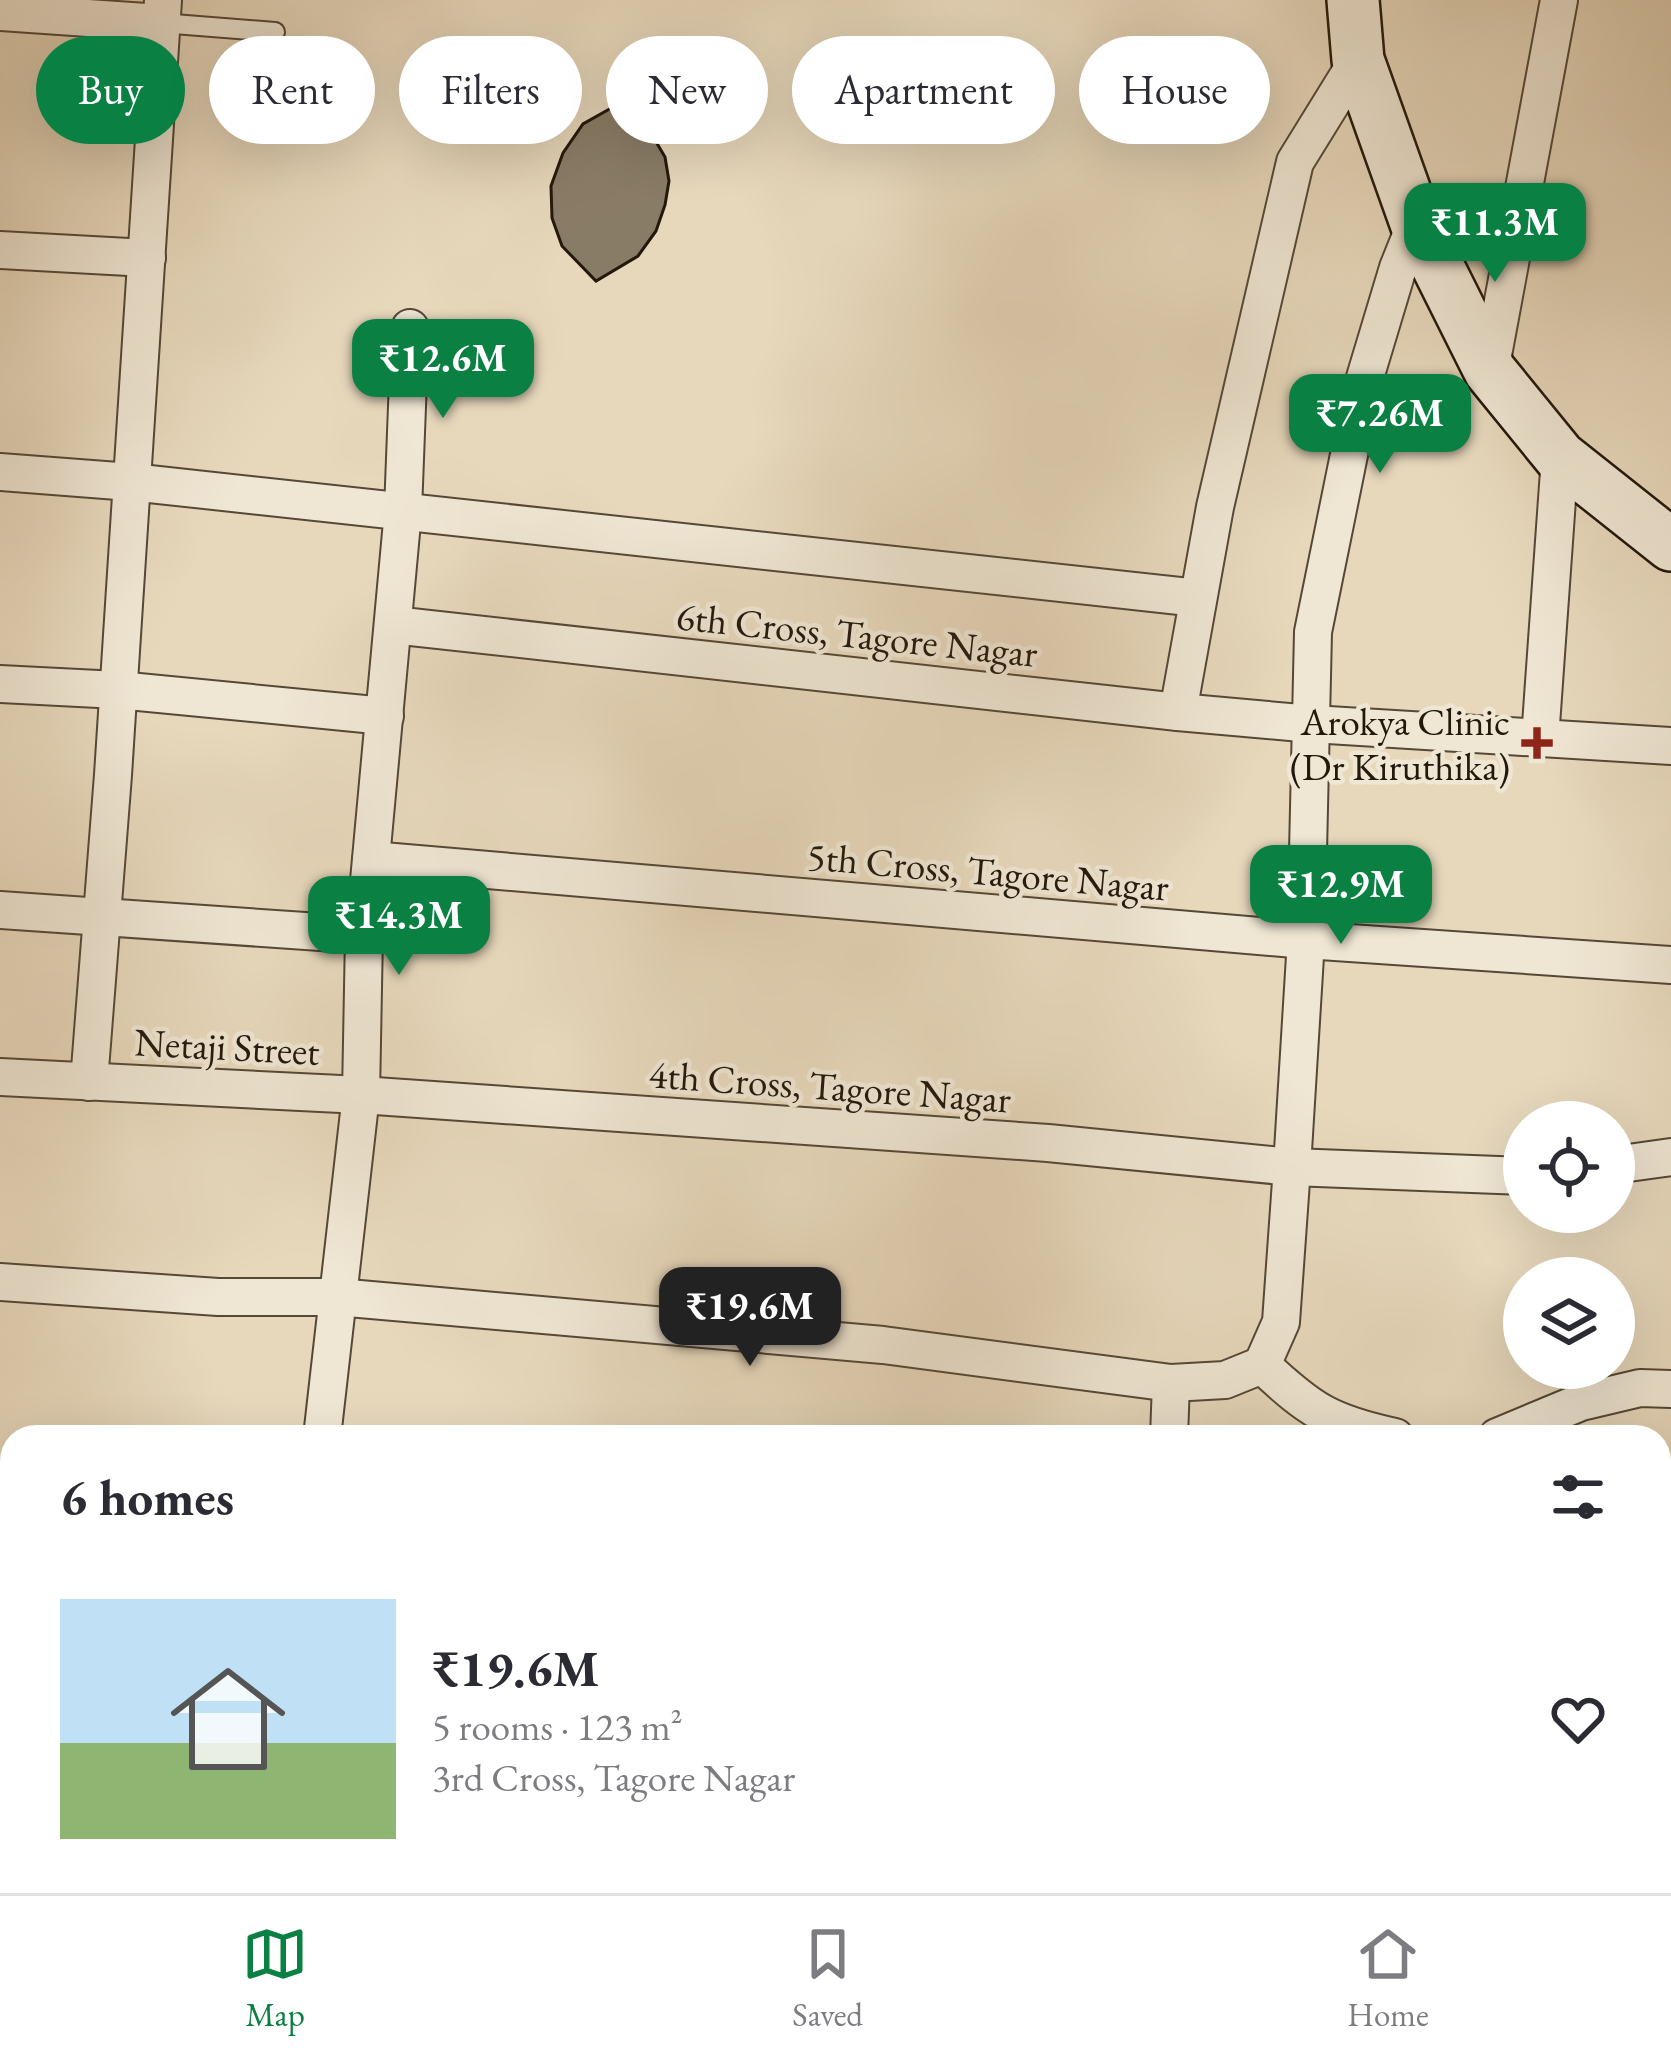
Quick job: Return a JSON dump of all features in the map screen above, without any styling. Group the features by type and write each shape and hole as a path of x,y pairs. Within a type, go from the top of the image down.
{"street":[{"path":"1353,0 1358,60 1416,223 1490,371 1560,457 1671,545"},
{"path":"1490,371 1559,0"},
{"path":"0,12 162,12 89,1082"},
{"path":"1178,712 1215,507 1295,162 1358,60"},
{"path":"0,1282 218,1297 338,1297 883,1345 1171,1383 1226,1380 1262,1365 1281,1322 1292,1167 1306,940 1313,632 1364,381 1416,223"},
{"path":"0,250 147,257"},
{"path":"323,1425 361,1095 364,935 403,511 410,328"},
{"path":"1540,739 1560,457"},
{"path":"0,472 131,482 1198,598"},
{"name":"6th Cross, Tagore Nagar","path":"393,625 1178,712 1671,746"},
{"path":"0,684 118,690 385,716"},
{"name":"5th Cross, Tagore Nagar","path":"370,860 1306,940 1671,965"},
{"path":"0,910 364,935"},
{"name":"Netaji Street","path":"0,1077 361,1095"},
{"name":"4th Cross, Tagore Nagar","path":"361,1095 1048,1143 1292,1167 1503,1175"},
{"path":"1635,1162 1671,1156"},
{"path":"1262,1365 1304,1404 1341,1425"},
{"path":"1169,1425 1171,1383"},
{"path":"1526,1425 1581,1402 1640,1388 1671,1389"}],"lane":[{"path":"162,12 274,32"}],"building":[{"path":"606,111 606,144 657,144 669,181 656,231 638,256 596,281 562,246 552,218 551,186 569,144 582,144 583,124"}],"place":[{"name":"Arokya Clinic (Dr Kiruthika)","path":"1537,743"}]}
